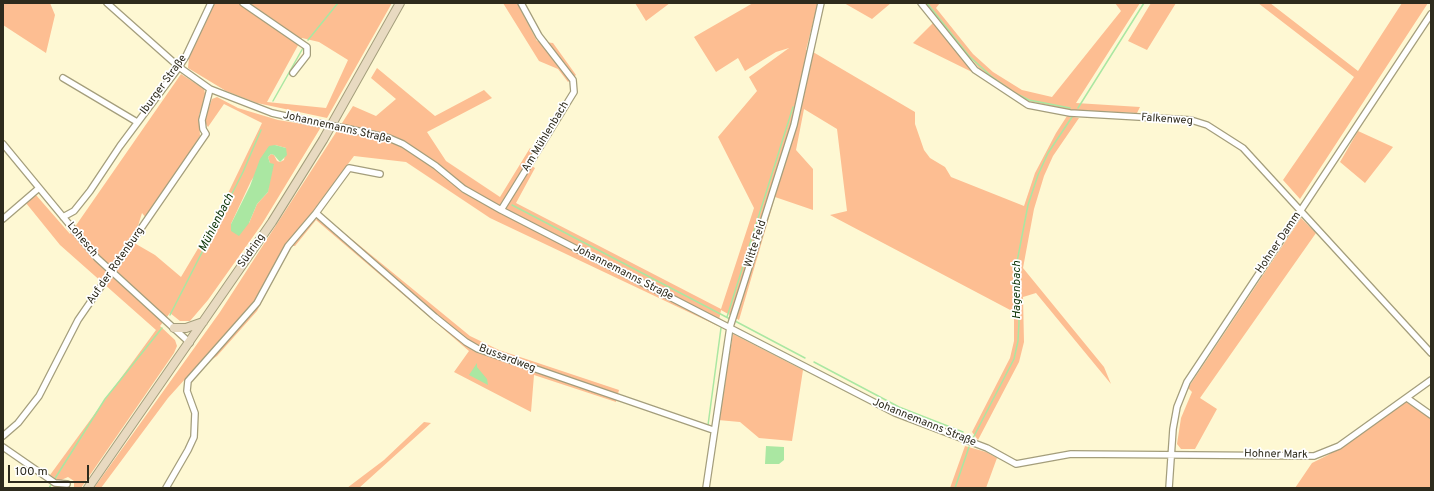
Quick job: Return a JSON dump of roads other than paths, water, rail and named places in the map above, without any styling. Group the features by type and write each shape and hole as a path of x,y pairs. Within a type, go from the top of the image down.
{"main road":[{"name":"Südring","path":"88,488 190,343 276,216 326,134 400,3"},
{"path":"174,328 186,328 203,322"}],"street":[{"name":"Johannemanns Straße","path":"107,3 179,66 210,90 272,113 389,138 403,144 436,166 464,190 895,413 987,448 1016,464 1071,454 1170,454"},
{"name":"Iburger Straße","path":"63,217 74,211 90,191 137,122 186,56 211,3"},
{"path":"243,3 308,47 306,55 293,73"},
{"name":"Am Mühlenbach","path":"501,210 574,92 573,80 539,36 521,3"},
{"name":"Witte Feld","path":"706,488 713,430 730,327 794,125 821,3"},
{"name":"Falkenweg","path":"920,3 976,70 1028,105 1070,113 1191,120 1207,125 1242,148 1431,353"},
{"name":"Hohner Damm","path":"1168,488 1170,454 1178,407 1187,382 1431,14"},
{"name":"Iburger Straße","path":"64,78 137,122"},
{"name":"Auf der Rotenburg","path":"3,436 18,423 39,396 78,320 206,134 203,129 202,120 210,90"},
{"name":"Lohesch","path":"3,144 97,258 190,343"},
{"path":"166,488 194,437 195,414 186,391 188,381 257,303 288,246 316,213 348,168 380,174"},
{"path":"3,219 39,188"},
{"name":"Bussardweg","path":"316,213 435,317 466,342 478,349 713,430"},
{"name":"Hohner Mark","path":"1170,454 1314,456 1339,446 1431,380"},
{"path":"1407,398 1431,415"},
{"path":"3,448 53,482 67,484"}],"waterway":[{"name":"Mühlenbach","path":"308,40 338,3"},
{"path":"927,3 969,56 991,76 1015,93 1029,100 1070,108"},
{"name":"Hagenbach","path":"1078,108 1144,3"},
{"name":"Mühlenbach","path":"273,101 303,48"},
{"path":"727,317 793,107"},
{"name":"Hagenbach","path":"972,440 1014,359 1018,341 1019,322 1016,267 1028,205 1038,175 1048,153 1072,117"},
{"name":"Mühlenbach","path":"170,315 243,172 261,130"},
{"path":"512,205 730,319"},
{"path":"735,321 805,358"},
{"name":"Mühlenbach","path":"49,488 105,399 162,328"},
{"path":"708,425 721,328"},
{"path":"814,362 899,407 963,432"},
{"name":"Hagenbach","path":"955,488 969,447"}]}
